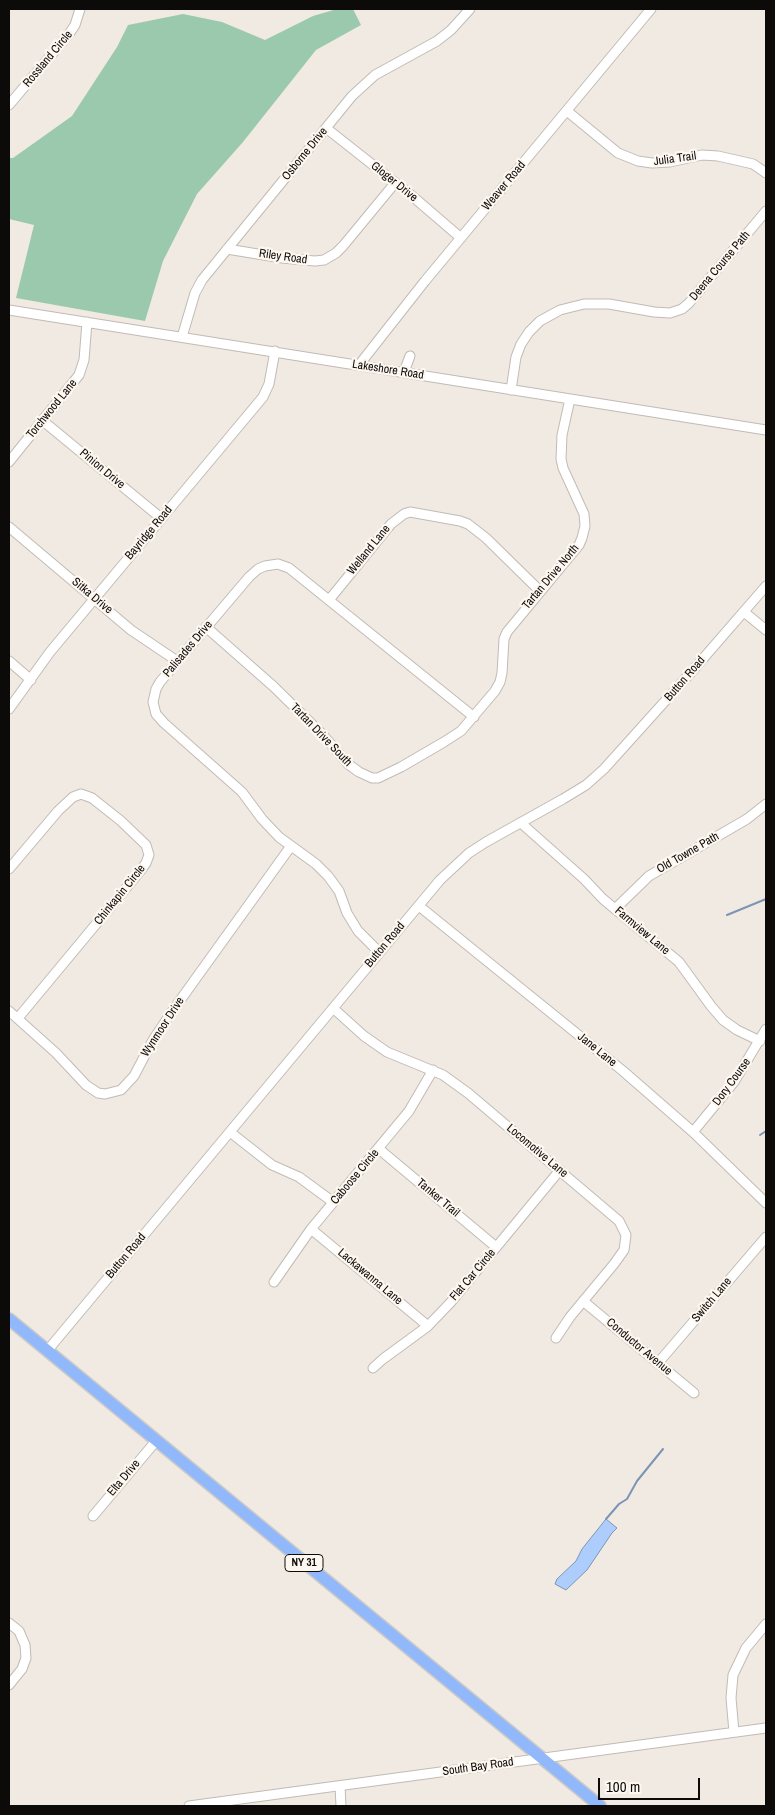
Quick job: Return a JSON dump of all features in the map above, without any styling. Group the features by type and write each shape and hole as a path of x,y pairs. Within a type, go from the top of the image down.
{"main road":[{"name":"NY 31","path":"9,1320 600,1806"}],"street":[{"name":"Rossland Circle","path":"9,105 69,34 75,25 80,9"},
{"name":"Osborne Drive","path":"182,337 195,293 202,280 352,96 369,79 437,42 470,9"},
{"name":"Weaver Road","path":"359,365 461,238 651,9"},
{"name":"Julia Trail","path":"567,110 618,153 638,161 652,163 670,162 702,155 718,156 753,164 766,173"},
{"name":"Gloger Drive","path":"326,128 395,182 461,238"},
{"name":"Riley Road","path":"227,248 282,258 315,262 324,260 336,254 395,182"},
{"name":"Deena Course Path","path":"511,390 516,357 521,344 528,332 540,320 560,310 584,304 609,304 670,313 682,309 689,304 766,211"},
{"name":"Lakeshore Road","path":"9,310 766,430"},
{"name":"Torchwood Lane","path":"9,462 79,375 84,360 87,322"},
{"name":"Bayridge Road","path":"9,709 50,652 263,397 269,384 275,352"},
{"path":"404,372 410,356"},
{"name":"Tartan Drive North","path":"474,717 496,691 500,682 504,639 507,632 578,545 585,526 582,507 563,468 561,459 562,435 570,399"},
{"name":"Pinion Drive","path":"43,420 161,518"},
{"name":"Welland Lane","path":"329,600 390,524 410,512 452,519 468,524 486,538 540,591"},
{"name":"Sitka Drive","path":"9,528 131,630 177,661"},
{"name":"Palisades Drive","path":"380,952 358,931 347,914 339,892 328,876 262,820 242,792 233,783 156,714 153,702 156,689 177,661 249,577 258,569 278,564 289,568 474,717"},
{"name":"Button Road","path":"47,1351 445,875 468,853 586,785 604,769 766,586"},
{"path":"744,612 766,630"},
{"name":"Tartan Drive South","path":"206,627 273,686 323,735 348,764 372,778 384,776 444,742 461,731 474,717"},
{"path":"9,661 31,680"},
{"name":"Chinkapin Circle","path":"9,869 58,811 73,797 81,794 92,798 120,821 146,845 149,854 141,870 18,1018"},
{"name":"Old Towne Path","path":"615,909 649,876 747,819 766,804"},
{"name":"Farmview Lane","path":"520,823 615,909 679,962 723,1020 737,1030 760,1041"},
{"name":"Wynmoor Drive","path":"9,1011 62,1059 86,1085 98,1093 105,1094 121,1090 134,1076 153,1040 171,1013 291,846"},
{"name":"Jane Lane","path":"419,906 623,1072 693,1132 766,1203"},
{"name":"Locomotive Lane","path":"333,1008 364,1036 387,1052 443,1075 468,1093 619,1221 626,1235 624,1250 556,1338"},
{"name":"Dory Course","path":"693,1132 734,1082 766,1029"},
{"name":"Caboose Circle","path":"274,1282 311,1229 409,1111 433,1070"},
{"path":"230,1132 272,1165 299,1177 333,1202"},
{"name":"Tanker Trail","path":"379,1149 496,1247"},
{"name":"Flat Car Circle","path":"373,1368 428,1326 451,1302 560,1170"},
{"name":"Lackawanna Lane","path":"311,1229 428,1326"},
{"name":"Switch Lane","path":"658,1363 766,1237"},
{"name":"Conductor Avenue","path":"583,1301 694,1393"},
{"name":"Elta Drive","path":"92,1516 156,1440"},
{"path":"9,1623 19,1631 25,1645 26,1658 22,1669 9,1685"},
{"path":"734,1732 731,1698 733,1675 746,1648 766,1624"},
{"name":"South Bay Road","path":"189,1806 766,1728"},
{"path":"340,1786 341,1806"}],"green space":[{"path":"337,9 353,9 361,25 316,50 243,142 197,194 163,261 145,321 16,298 34,225 9,219 9,158 13,158 72,116 117,47 128,25 183,14 222,22 265,40 313,16"}],"water":[{"path":"606,1519 617,1528 587,1570 566,1590 555,1584 557,1579 576,1561 582,1549"}],"waterway":[{"path":"727,915 766,899"},
{"path":"760,1135 766,1131"},
{"path":"606,1519 619,1504 627,1499 637,1481 663,1449"}]}
